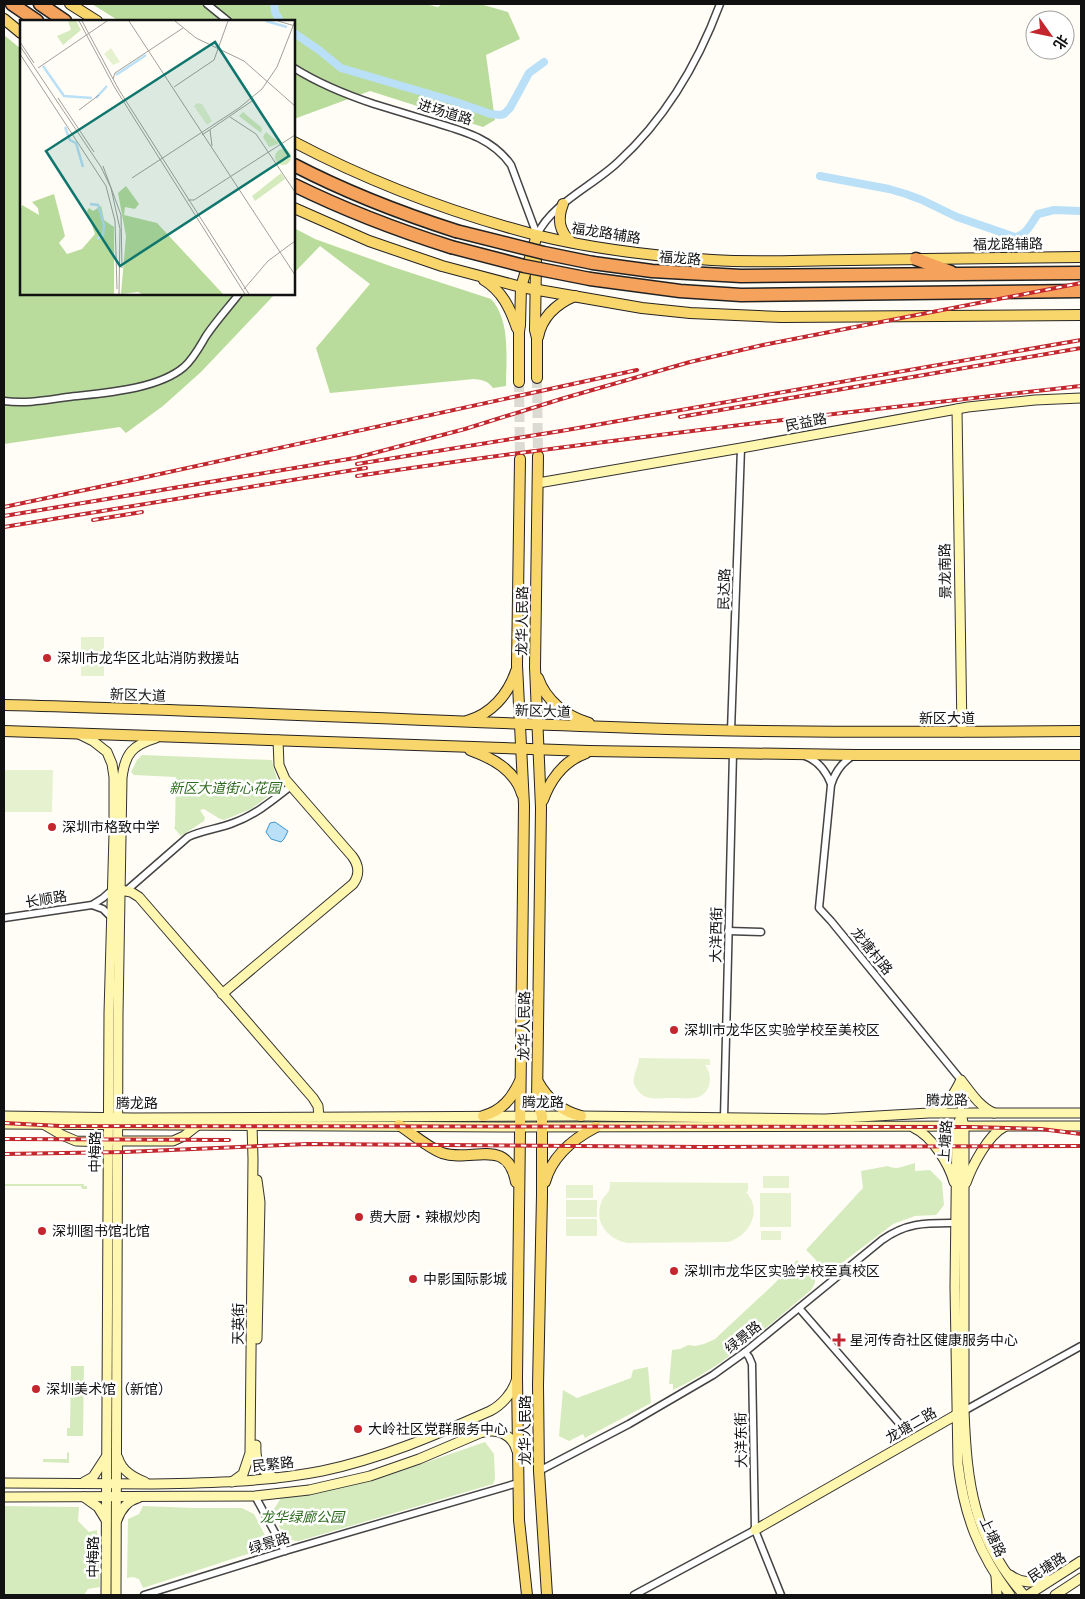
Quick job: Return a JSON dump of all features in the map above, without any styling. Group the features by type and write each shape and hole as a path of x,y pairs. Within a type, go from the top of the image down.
{"highway":[{"path":"12,4 36,20"},
{"path":"40,4 64,20"},
{"name":"福龙路","path":"295,166 386,207 456,231 525,249 593,263 652,271 732,276 1081,274"},
{"path":"295,185 378,223 451,247 524,266 590,279 680,291 741,295 1081,292"},
{"path":"916,259 958,275"}],"main road":[{"path":"70,4 95,20"},
{"path":"4,19 20,32"},
{"name":"福龙路辅路","path":"295,142 386,185 475,216 537,235 632,252 741,261 1081,257"},
{"path":"564,204 560,212 560,223 564,234 572,242"},
{"path":"295,208 369,241 418,258 477,275 535,290 665,311 751,316 982,317 1081,315"},
{"path":"518,332 520,326 521,287 537,235"},
{"path":"537,235 535,330 538,378"},
{"path":"477,275 496,288 509,308 518,332 519,382"},
{"path":"537,338 540,328 550,312 565,300 575,296"},
{"name":"民益路","path":"538,483 956,409 1035,400 1081,398"},
{"name":"景龙南路","path":"956,409 962,732"},
{"name":"龙华人民路","path":"538,456 535,667 541,808 537,1101 542,1122 538,1471 547,1595"},
{"name":"龙华人民路","path":"520,459 517,665 524,805 517,1378 518,1483 527,1595"},
{"path":"460,722 481,715 501,699 512,680 517,665"},
{"path":"535,667 542,689 556,706 575,718 602,727"},
{"name":"新区大道","path":"4,705 121,707 460,722 732,731 1081,731"},
{"path":"4,731 594,752 1081,755"},
{"name":"中梅路","path":"72,732 99,744 107,752 112,764 114,777 114,834 119,890 111,917 114,1121 112,1484 106,1595"},
{"name":"中梅路","path":"114,1121 122,778 130,751 138,744 164,736"},
{"path":"222,994 353,884 358,876 357,864 352,856 290,786 281,772 278,740"},
{"path":"459,746 492,759 508,770 520,790 524,805"},
{"path":"541,808 550,783 561,769 577,756 594,752"},
{"path":"119,890 131,892 139,897 313,1098 318,1106 318,1117"},
{"path":"484,1116 494,1113 501,1108 514,1093 521,1078"},
{"path":"929,1114 943,1106 952,1097 961,1080 985,1109 994,1113"},
{"path":"537,1081 547,1097 554,1103 570,1113 580,1116"},
{"name":"腾龙路","path":"542,1122 580,1116 825,1119 961,1113 1081,1113"},
{"name":"上塘路","path":"961,1113 960,1413 958,1464 966,1512 985,1558 1010,1595"},
{"name":"腾龙路","path":"4,1116 252,1125 399,1125 520,1121 596,1127 1081,1126"},
{"name":"腾龙路","path":"196,1122 318,1117 484,1116 520,1121"},
{"name":"腾龙路","path":"4,1124 44,1125 114,1121"},
{"path":"44,1125 76,1141 173,1141 184,1136 196,1122"},
{"name":"天英街","path":"232,1482 243,1474 248,1464 250,1453 252,1125"},
{"path":"399,1125 435,1150 446,1154 492,1154 503,1158 510,1164 514,1172 520,1199"},
{"path":"912,1126 922,1131 931,1141 950,1170 960,1190"},
{"path":"960,1190 989,1140 999,1130 1007,1126"},
{"path":"542,1195 548,1171 560,1154 583,1134 596,1127"},
{"name":"天英街","path":"253,1159 260,1202 255,1453 260,1468 275,1479"},
{"name":"上塘路","path":"960,1190 956,1223 960,1413 967,1463 975,1509 983,1533 1003,1568 1026,1595"},
{"name":"民繁路","path":"4,1483 150,1484 232,1482 275,1479 323,1471 372,1458 494,1409 513,1389 517,1378"},
{"name":"龙塘二路","path":"755,1530 960,1413"},
{"path":"4,1497 255,1496 309,1490 370,1476 418,1459 486,1431 495,1431 508,1436 518,1450"},
{"path":"81,1483 93,1477 112,1454 125,1470 134,1477 150,1484"},
{"path":"82,1496 98,1507 111,1522 131,1500 142,1497"},
{"name":"中梅路","path":"111,1522 116,1595"},
{"name":"民塘路","path":"1026,1595 1081,1561"},
{"path":"1003,1568 1020,1581 1038,1582 1056,1578"},
{"path":"995,1574 997,1595"},
{"path":"1068,1595 1081,1579"},
{"name":"民塘路","path":"1055,1595 1081,1579"}],"street":[{"path":"207,4 227,20"},
{"path":"537,235 548,218 604,175 655,124 687,76 720,4"},
{"name":"进场道路","path":"295,69 329,86 359,98 472,134 495,147 511,165 537,235"},
{"path":"4,400 24,403 115,392 176,373 185,366 207,334 238,295"},
{"name":"民达路","path":"732,731 741,448"},
{"name":"大洋西街","path":"724,1118 733,753"},
{"path":"797,754 812,759 820,765 827,774 831,785"},
{"name":"龙塘村路","path":"855,755 838,769 831,785 819,908 961,1080"},
{"path":"92,905 119,890 188,837 196,833 232,824 256,813 290,786"},
{"path":"92,905 103,909 111,917"},
{"name":"长顺路","path":"4,918 92,905"},
{"path":"728,931 761,932"},
{"path":"961,1080 961,1113"},
{"name":"绿景路","path":"538,1471 696,1386 745,1352 882,1240 896,1231 924,1223 956,1223"},
{"path":"798,1308 898,1422"},
{"name":"龙塘二路","path":"960,1413 1081,1346"},
{"name":"大洋东街","path":"745,1352 752,1364 755,1530"},
{"name":"绿景路","path":"144,1595 285,1551 518,1483"},
{"path":"255,1496 285,1551"},
{"path":"634,1595 755,1530 780,1595"}],"green space":[{"path":"92,4 425,4 438,7 442,4 480,4 508,12 520,39 486,55 495,120 483,127 370,91 295,119 295,20 117,20"},
{"path":"4,35 20,48 20,295 274,295 201,372 163,406 126,433 120,427 4,444"},
{"path":"295,229 315,239 491,299 502,318 505,329 507,352 506,386 493,388 485,381 474,379 330,393 316,348 370,284 320,246 295,272"},
{"path":"81,637 104,637 104,676 81,676"},
{"name":"新区大道街心花园","path":"142,755 272,760 278,789 251,809 224,820 204,809 200,810 205,818 204,821 181,836 174,828 176,777 134,775 131,772"},
{"path":"4,770 53,770 52,812 4,812"},
{"path":"639,1058 710,1059 710,1065 705,1065 708,1069 710,1080 707,1090 700,1096 691,1098 653,1098 644,1096 634,1084"},
{"path":"915,1163 915,1171 930,1170 942,1182 944,1205 936,1215 915,1216 893,1224 834,1269 822,1265 806,1250 863,1188 861,1171 888,1166 898,1168"},
{"path":"763,1176 789,1176 789,1188 763,1188"},
{"path":"610,1182 748,1183 748,1191 746,1192 751,1199 753,1207 752,1222 736,1239 728,1242 627,1243 609,1234 604,1229 599,1217 601,1203 609,1190"},
{"path":"4,1184 84,1184 84,1186 87,1186 87,1189 82,1189 81,1186 4,1186"},
{"path":"566,1185 593,1185 593,1198 566,1198"},
{"path":"760,1193 791,1193 791,1227 760,1227"},
{"path":"566,1200 597,1200 597,1217 566,1217"},
{"path":"566,1219 597,1219 597,1236 566,1236"},
{"path":"761,1231 781,1231 781,1240 761,1240"},
{"path":"797,1260 815,1278 815,1283 811,1290 727,1358 673,1390 673,1384 669,1384 672,1350 688,1345 704,1344 715,1339"},
{"path":"71,1366 84,1366 83,1436 67,1436 67,1428 70,1428"},
{"path":"648,1367 651,1403 585,1438 583,1434 569,1441 559,1436 563,1390 577,1398 631,1378 633,1370"},
{"name":"龙华绿廊公园","path":"485,1442 494,1454 495,1479 493,1484 299,1541 285,1535 272,1512 281,1498 372,1481"},
{"path":"69,1452 69,1463 43,1462 43,1459 67,1459 67,1453"},
{"path":"4,1506 79,1507 78,1521 89,1532 97,1530 100,1587 88,1589 84,1595 4,1595"},
{"name":"龙华绿廊公园","path":"143,1506 242,1508 254,1514 268,1544 260,1550 143,1588 139,1579 127,1578 128,1519 139,1514"}],"water":[{"path":"275,822 288,831 281,842 271,839 266,832 270,823"}],"waterway":[{"path":"274,4 275,12 279,20"},
{"path":"295,34 341,68 491,114 504,114 510,108 529,73 544,62"},
{"path":"820,176 906,194 957,217 1015,237 1023,234 1038,214 1054,210 1081,211"}],"tunnel":[{"path":"537,378 538,456"},
{"path":"519,382 520,459"}],"railway":[{"path":"4,516 355,458 465,429 690,362 763,345 1081,283"},
{"path":"357,464 561,431 1081,340"},
{"path":"680,417 1081,348"},
{"path":"4,507 637,370"},
{"path":"357,476 628,439 1081,386"},
{"path":"4,527 366,468"},
{"path":"93,520 142,512"},
{"path":"4,1123 60,1126 970,1127 1041,1129 1081,1134"},
{"path":"4,1139 229,1140"},
{"path":"4,1154 125,1152 308,1144 703,1147 1081,1146"}],"place":[{"name":"深圳市龙华区北站消防救援站","path":"47,658"},
{"name":"深圳市格致中学","path":"52,827"},
{"name":"深圳市龙华区实验学校至美校区","path":"674,1030"},
{"name":"费大厨·辣椒炒肉","path":"359,1217"},
{"name":"深圳图书馆北馆","path":"42,1231"},
{"name":"深圳市龙华区实验学校至真校区","path":"674,1271"},
{"name":"中影国际影城","path":"413,1279"},
{"name":"星河传奇社区健康服务中心","path":"839,1340"},
{"name":"深圳美术馆（新馆）","path":"36,1389"},
{"name":"大岭社区党群服务中心","path":"358,1429"}]}
